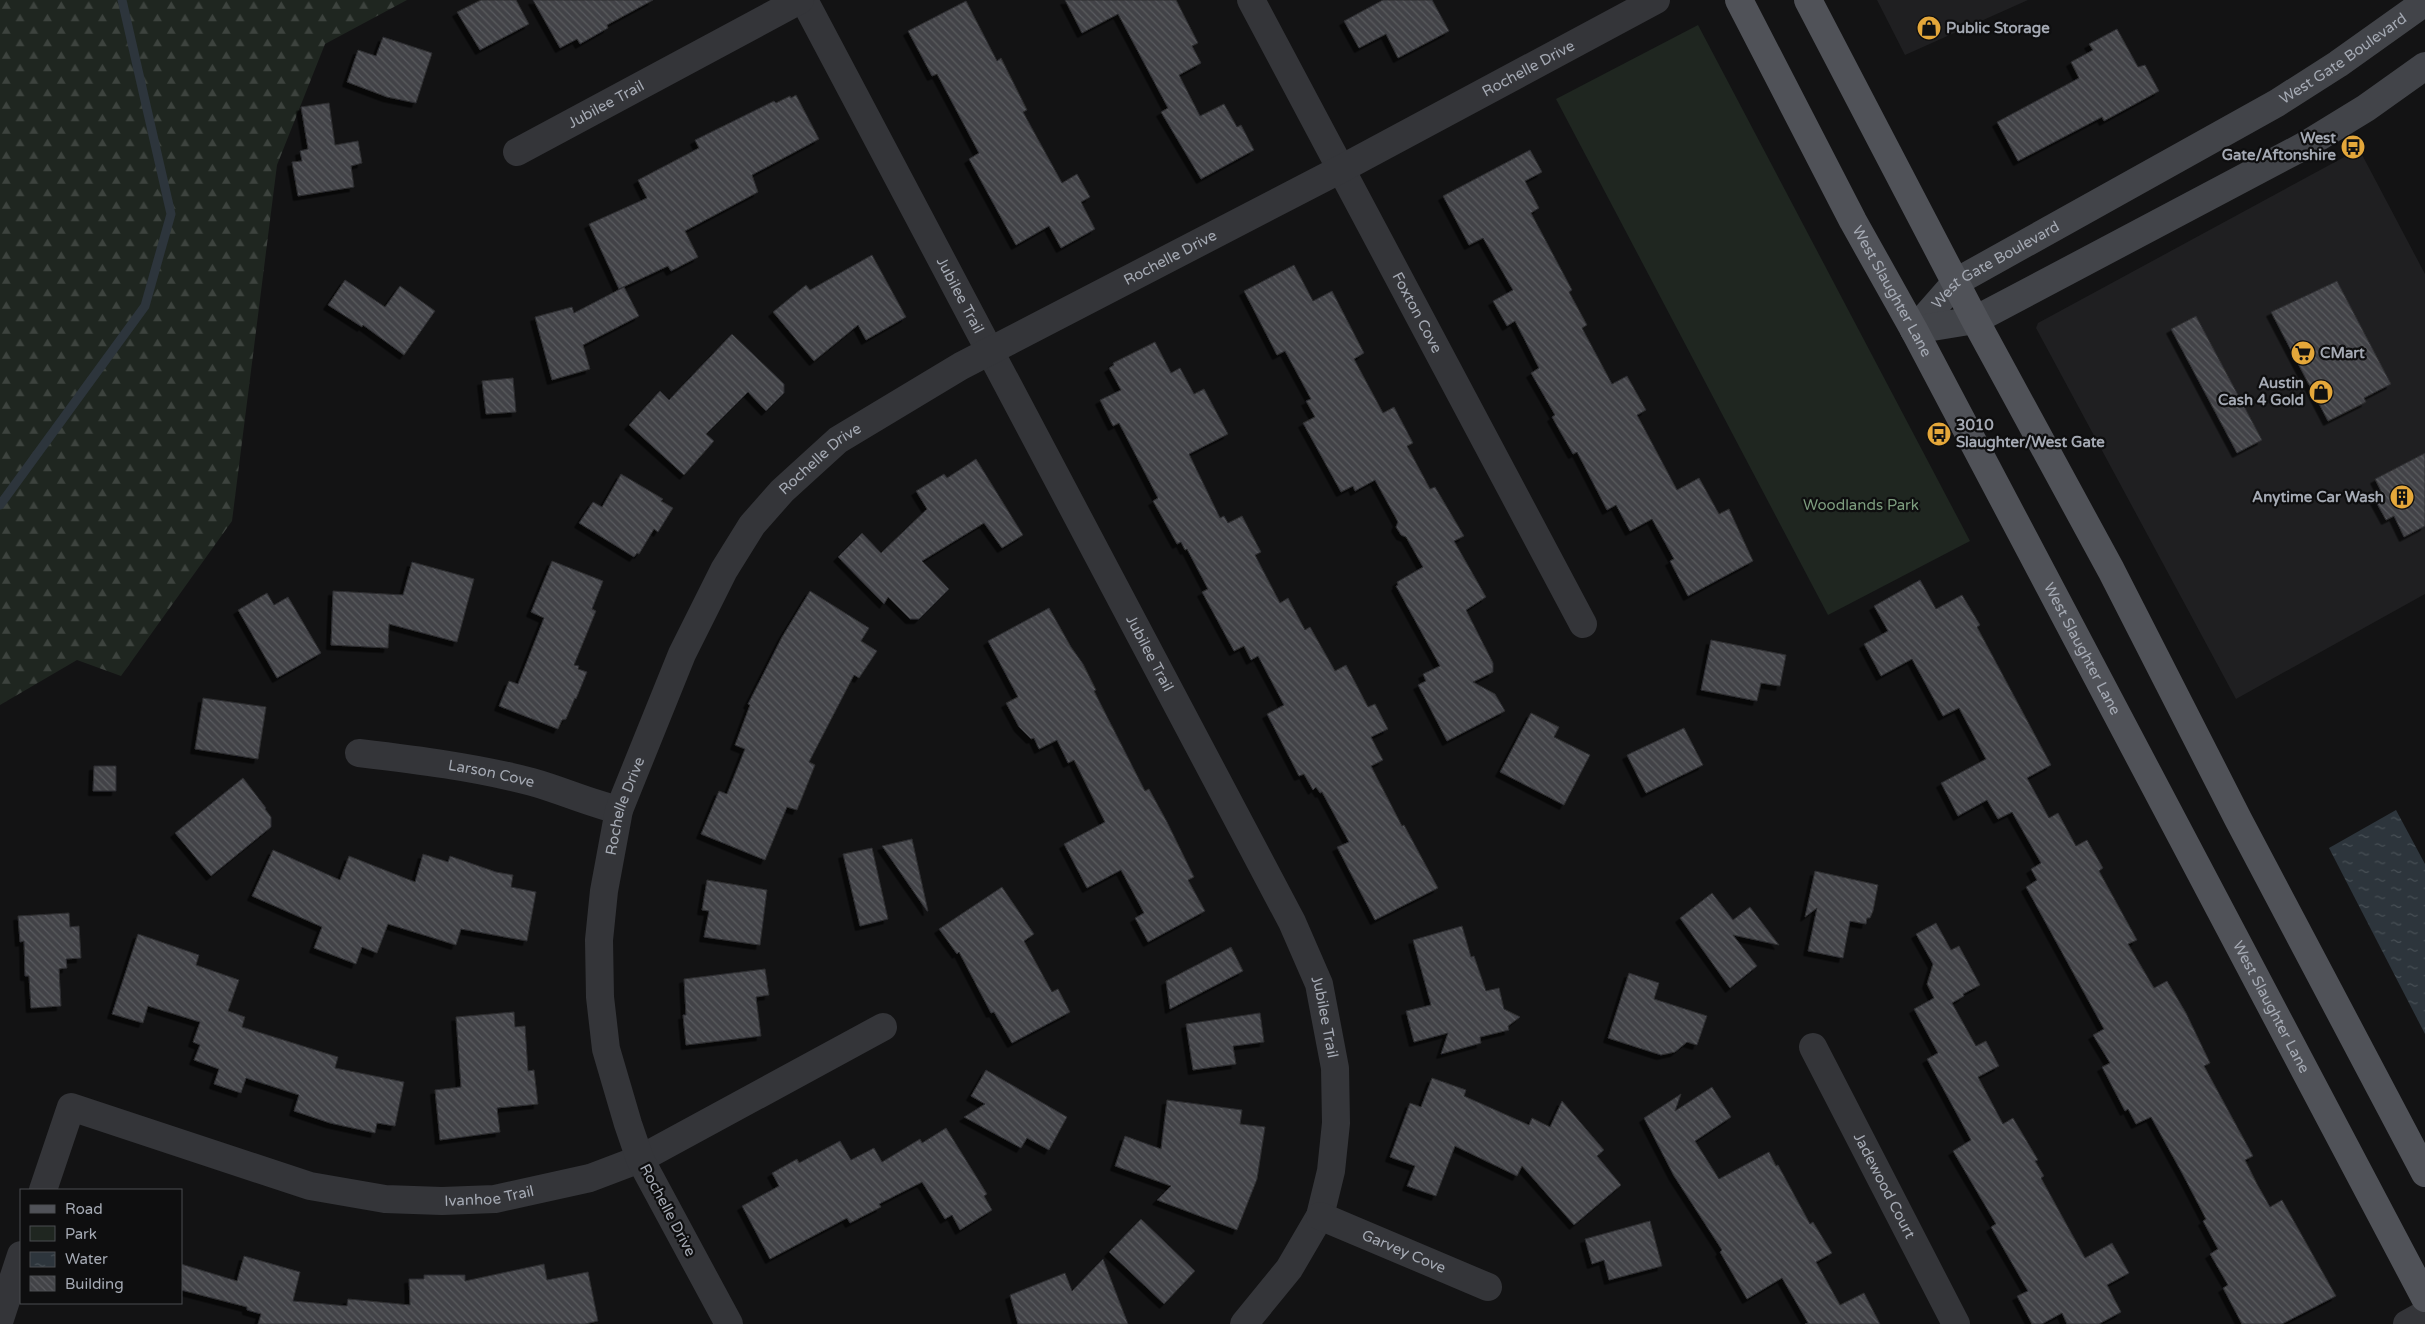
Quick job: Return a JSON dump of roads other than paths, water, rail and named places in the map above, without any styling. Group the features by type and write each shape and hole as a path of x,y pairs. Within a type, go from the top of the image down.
{"main road":[{"name":"West Slaughter Lane","path":"1739,0 1853,221 1914,330 2425,1298"},
{"path":"1808,0 1975,320 2111,570 2234,810 2425,1173"},
{"name":"West Gate Boulevard","path":"1914,330 1956,282 2277,103 2338,64 2425,2"},
{"name":"West Gate Boulevard","path":"1914,330 1975,320 2304,146 2366,108 2425,66"}],"street":[{"name":"Jubilee Trail","path":"517,152 800,0"},
{"name":"Jubilee Trail","path":"804,0 1292,922 1319,984 1336,1068 1336,1123 1331,1171 1320,1216 1289,1269 1244,1324"},
{"name":"Foxton Cove","path":"1251,0 1583,624"},
{"name":"Rochelle Drive","path":"729,1324 640,1159 619,1097 606,1049 600,997 599,940 604,891 619,810 682,654 724,570 752,525 782,490 838,440 961,366 1341,169 1656,0"},
{"name":"Larson Cove","path":"359,753 443,763 491,773 533,783 585,802 619,810"},
{"name":"Ivanhoe Trail","path":"43,1189 71,1107 310,1186 385,1199 442,1201 495,1199 590,1178 640,1159 883,1027"},
{"name":"Jadewood Court","path":"1813,1047 1956,1324"},
{"name":"Garvey Cove","path":"1320,1216 1488,1287"},
{"path":"0,1319 20,1258"},
{"path":"2407,1324 2425,1314"}],"water":[{"path":"2396,810 2425,864 2425,1034 2329,848"}],"waterway":[{"path":"0,505 145,306 171,214 122,0"}],"place":[{"name":"Public Storage","path":"1929,28"},
{"name":"West Gate/Aftonshire","path":"2353,147"},
{"name":"CMart","path":"2303,353"},
{"name":"Austin Cash 4 Gold","path":"2321,392"},
{"name":"3010 Slaughter/West Gate","path":"1939,434"},
{"name":"Anytime Car Wash","path":"2402,497"}],"park label":[{"name":"Woodlands Park","path":"1861,505"}]}
